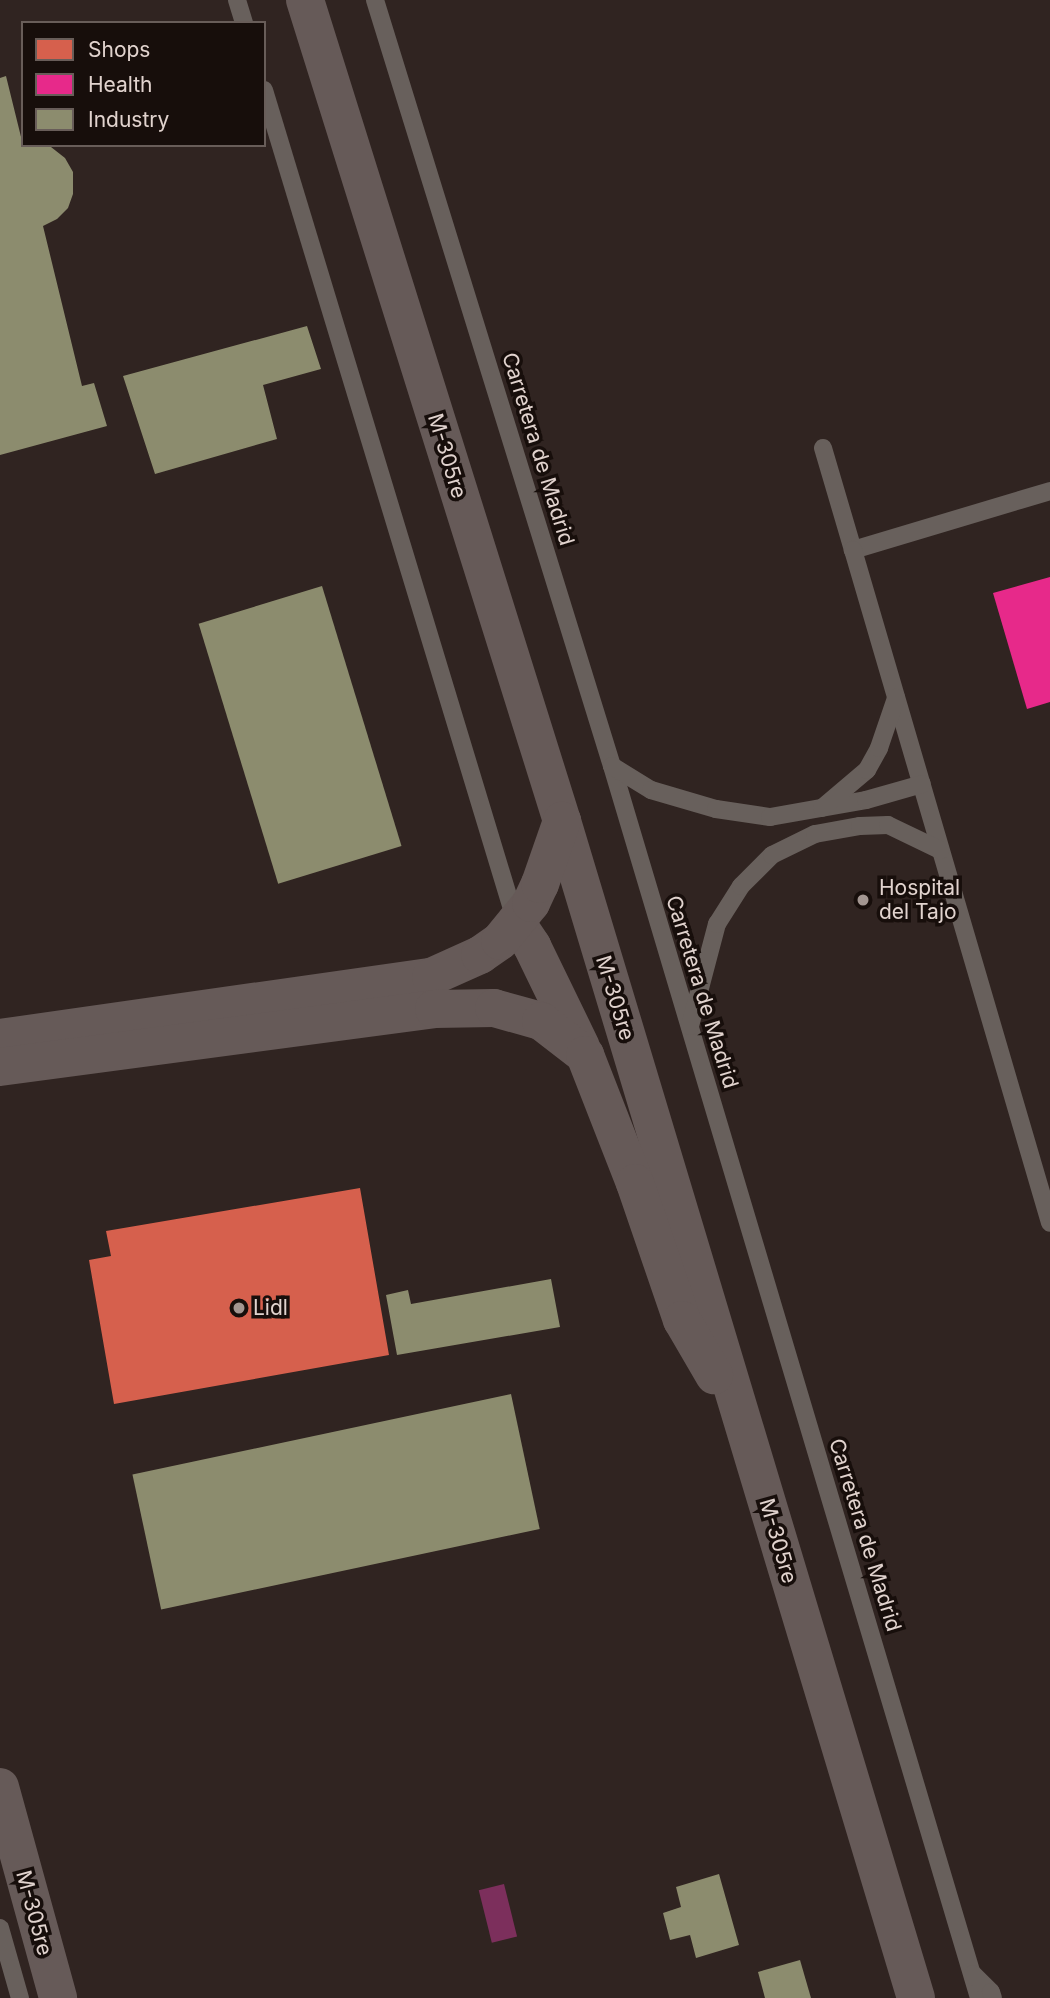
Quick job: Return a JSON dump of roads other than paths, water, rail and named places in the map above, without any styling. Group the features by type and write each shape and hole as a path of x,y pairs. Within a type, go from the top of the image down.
{"main road":[{"name":"M-305re","path":"305,0 562,821 916,1998"},
{"path":"0,1038 431,977 480,955 500,941 516,922 540,884 562,821"},
{"path":"516,922 532,946 585,1055 635,1183 682,1320 744,1425"},
{"path":"0,1067 434,1009 494,1008 541,1021 585,1055"},
{"name":"M-305re","path":"0,1787 58,1998"}],"lane":[{"path":"237,0 243,21"},
{"name":"Carretera de Madrid","path":"375,0 612,766 979,1998"},
{"path":"266,102 269,120 516,922"},
{"path":"822,447 1050,1223"},
{"path":"853,550 1050,491"},
{"path":"821,809 866,770 879,748 896,698"},
{"path":"612,766 651,790 716,809 770,817 821,809 922,784"},
{"path":"689,1030 718,924 741,887 772,855 815,834 860,826 888,825 940,850"},
{"path":"0,1928 20,1998"},
{"path":"972,1973 991,1992 993,1998"}],"place":[{"name":"Hospital del Tajo","path":"863,900"},
{"name":"Lidl","path":"239,1308"}]}
